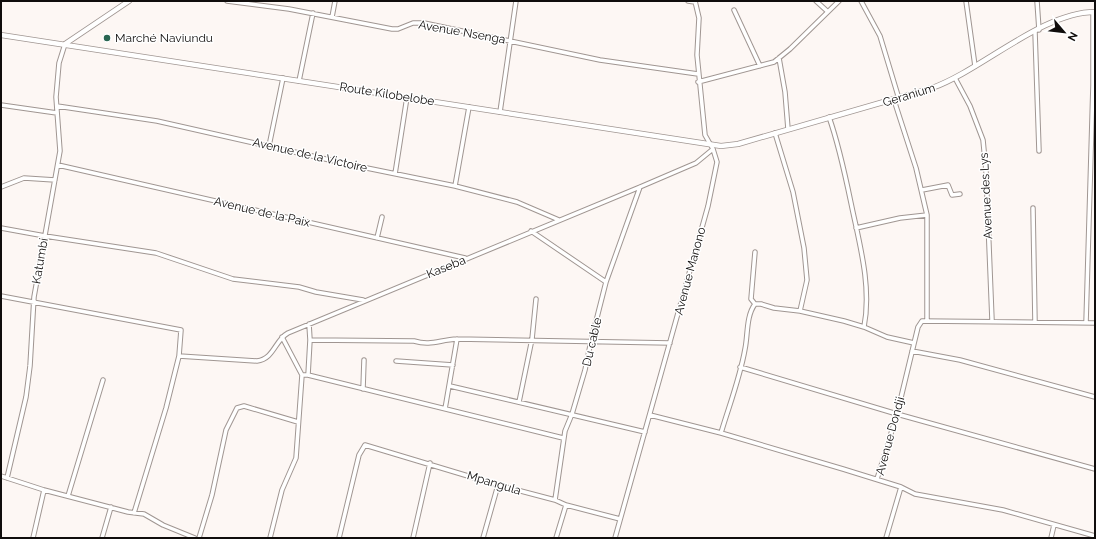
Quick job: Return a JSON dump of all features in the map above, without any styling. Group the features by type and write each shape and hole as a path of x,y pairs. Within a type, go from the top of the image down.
{"street":[{"path":"64,44 129,1"},
{"name":"Avenue Nsenga","path":"226,1 248,2 395,29 410,24 424,23 600,60 698,74"},
{"path":"332,17 335,1"},
{"path":"500,112 507,55 511,41 516,1"},
{"path":"688,1 695,2"},
{"path":"816,1 828,11"},
{"path":"698,82 760,66 779,58 839,1"},
{"path":"861,1 882,42 899,98"},
{"path":"966,1 975,66"},
{"path":"1037,1 1039,151"},
{"name":"Avenue Manono","path":"615,538 670,343 714,179 717,162 712,147 705,135 698,82 697,50 700,23 695,2"},
{"path":"734,10 760,66"},
{"path":"1086,323 1094,77 1094,12"},
{"name":"Geranium","path":"712,147 731,145 894,100 942,85 1037,31 1068,17 1094,12"},
{"path":"299,81 313,13"},
{"name":"Route Kilobelobe","path":"1,35 407,97 712,147"},
{"name":"Katumbi","path":"7,478 26,397 30,366 34,301 60,151 57,106 59,63 64,44"},
{"path":"779,58 785,92 788,129"},
{"path":"269,146 283,78"},
{"name":"Avenue des Lys","path":"955,78 970,106 983,140 986,171 992,320"},
{"path":"395,174 407,97"},
{"path":"894,100 922,190 927,215 926,320 1095,323"},
{"path":"1,106 57,113"},
{"name":"Avenue de la Victoire","path":"57,106 157,121 395,174 456,186 517,202 559,220"},
{"path":"456,186 469,107"},
{"path":"829,117 836,136 864,271 864,327"},
{"path":"775,133 793,192 808,274 800,311"},
{"name":"Kaseba","path":"282,337 364,300 696,163 712,147"},
{"name":"Avenue de la Paix","path":"58,165 466,258"},
{"path":"1,187 24,178 55,180"},
{"path":"922,190 948,185 952,195 960,194"},
{"name":"Du cable","path":"555,500 563,438 585,370 606,282 640,187"},
{"path":"1032,208 1035,322"},
{"path":"856,228 900,218 927,215"},
{"path":"377,238 382,217"},
{"path":"1,228 156,253 233,279 299,287 316,292 364,300"},
{"path":"531,231 606,282"},
{"path":"755,252 751,299 755,304"},
{"path":"1,296 178,328 182,331 179,356 166,408 134,512"},
{"path":"519,402 532,339 536,299"},
{"path":"755,304 800,311 864,327 887,337 914,342"},
{"path":"720,433 745,349 748,323 755,304"},
{"name":"Avenue Dondji","path":"886,538 901,487 877,479 897,414 918,325 926,320"},
{"path":"308,375 310,324"},
{"path":"179,356 261,360 271,354 282,337 302,375 296,458 282,490 270,538"},
{"path":"310,340 414,341 427,345 444,340 457,339 532,339 670,343"},
{"path":"446,409 457,339"},
{"path":"912,351 960,360 1095,397"},
{"path":"363,389 364,360"},
{"path":"396,361 453,366"},
{"path":"740,367 897,414 1095,468"},
{"path":"302,375 308,375 563,438"},
{"path":"68,496 103,380"},
{"path":"450,386 645,432"},
{"path":"199,538 212,495 226,430 237,408 244,406 298,422"},
{"path":"650,415 720,433 877,479"},
{"name":"Mpangula","path":"339,538 359,455 364,446 369,445 498,485 620,519"},
{"path":"413,538 430,463"},
{"path":"1,476 44,490 144,514 181,534 195,538"},
{"path":"483,538 498,485"},
{"path":"901,487 915,494 1003,510 1095,536"},
{"path":"33,538 44,490"},
{"path":"556,538 566,505"},
{"path":"102,538 111,507"},
{"path":"1051,538 1054,525"},
{"path":"178,538 181,534"}],"place":[{"name":"Marché Naviundu","path":"107,38"}]}
